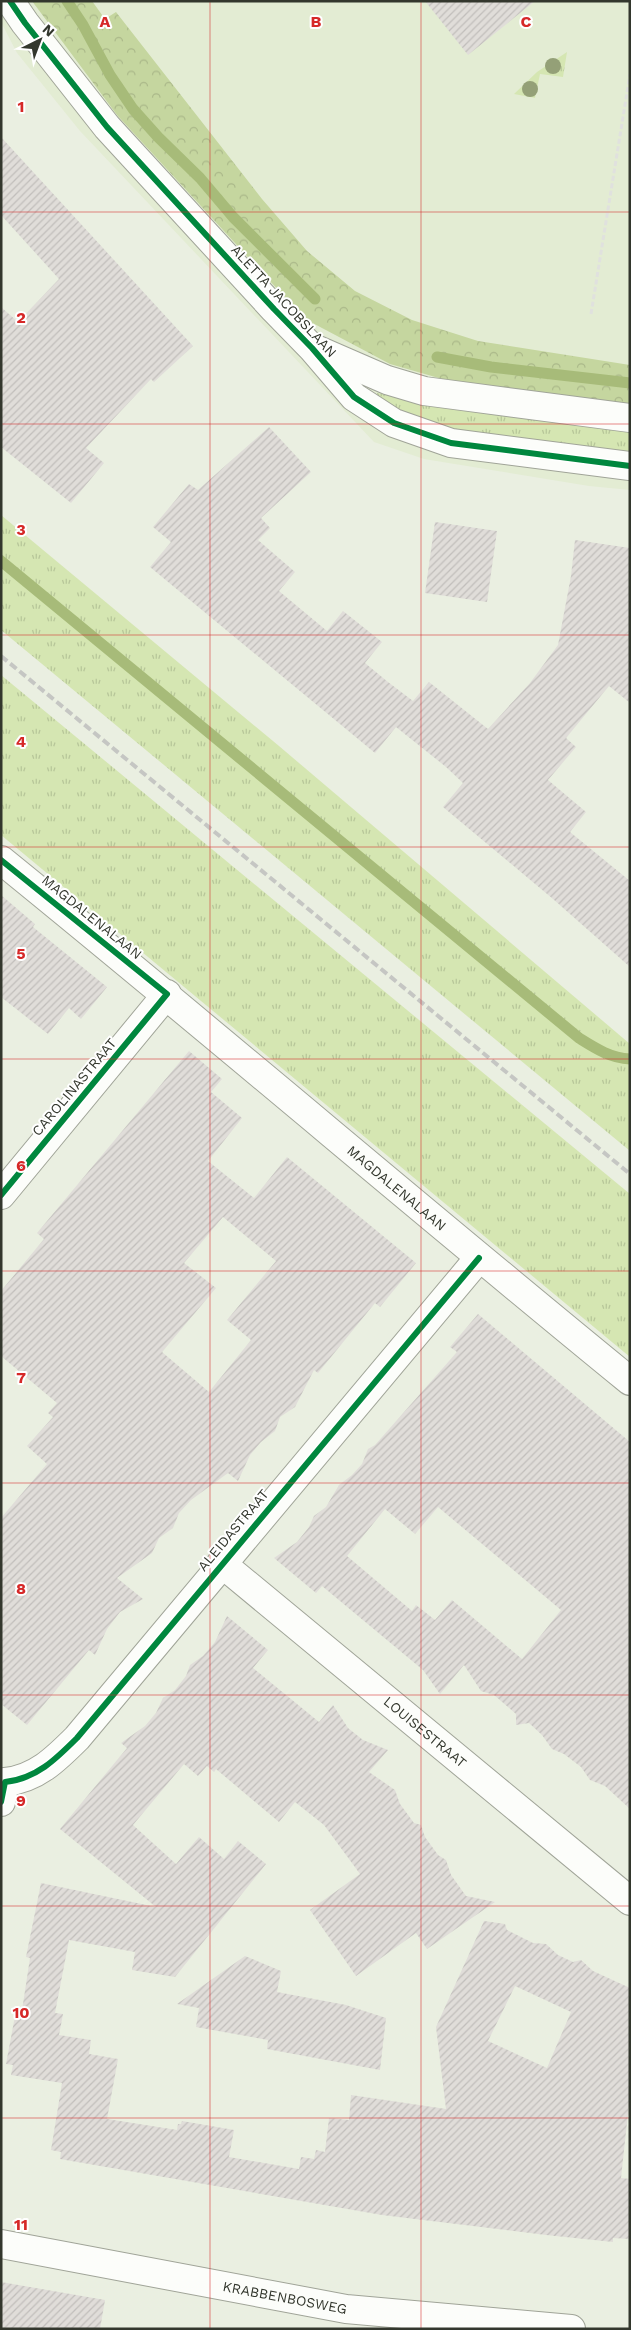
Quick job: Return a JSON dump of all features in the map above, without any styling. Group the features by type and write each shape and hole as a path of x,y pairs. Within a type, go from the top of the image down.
{"street":[{"name":"ALETTA JACOBSLAAN","path":"10,1 13,25 312,348 354,397 394,423 451,443 630,466"},
{"name":"ALETTA JACOBSLAAN","path":"312,348 387,380 424,391 630,418"},
{"name":"MAGDALENALAAN","path":"1,860 167,994 479,1258 630,1381"},
{"name":"CAROLINASTRAAT","path":"1,1195 167,994"},
{"name":"ALEIDASTRAAT","path":"3,1788 34,1775 64,1751 479,1258"},
{"name":"LOUISESTRAAT","path":"221,1563 630,1901"},
{"name":"KRABBENBOSWEG","path":"1,2244 344,2319 571,2329"}],"path":[{"path":"591,314 630,74"}],"shaded area":[{"path":"1,1 630,1 630,490 589,486 424,459 374,442 80,131 17,53 1,22"}],"green space":[{"path":"32,1 92,1 105,19 116,12 262,199 307,251 355,291 412,320 478,341 630,365 630,411 470,387 390,364 305,319 117,115"},
{"path":"567,52 563,77 540,74 535,98 514,94 537,72"},
{"path":"377,393 630,432 630,457 445,433 407,419 376,398"},
{"path":"1,515 279,746 630,1044 630,1151 1,630"},
{"path":"1,675 630,1194 630,1357 1,835"}],"building":[{"path":"425,1 535,1 468,55"},
{"path":"1,137 193,346 154,382 151,379 86,448 104,463 71,503 1,447 1,307 18,322 59,279 1,215"},
{"path":"269,427 311,472 261,518 270,528 258,540 295,572 279,591 327,631 343,611 382,642 365,663 388,682 413,701 429,682 488,729 530,683 558,645 571,576 575,540 630,548 630,703 609,686 566,738 576,747 548,780 586,812 570,832 630,881 630,967 553,899 443,807 463,783 446,767 396,727 375,753 150,567 171,542 153,527 189,484 198,490"},
{"path":"435,522 497,531 487,602 425,593"},
{"path":"1,895 35,924 33,927 107,987 81,1019 69,1008 48,1034 1,997"},
{"path":"189,1051 222,1079 211,1092 242,1118 208,1161 254,1198 287,1157 416,1263 380,1307 375,1303 318,1373 314,1370 295,1407 280,1417 275,1431 261,1442 250,1455 238,1481 228,1473 191,1500 179,1513 173,1528 159,1538 152,1553 117,1578 143,1599 120,1612 107,1629 95,1655 89,1650 27,1725 1,1704 1,1518 47,1464 27,1446 53,1417 48,1413 57,1403 1,1356 1,1291 44,1239 37,1233","holes":["223,1217 276,1261 227,1320 251,1340 209,1392 162,1352 216,1288 184,1263"]},
{"path":"478,1314 630,1442 630,1809 605,1786 590,1780 581,1767 564,1754 552,1749 542,1735 529,1723 516,1725 516,1714 494,1695 481,1691 464,1665 440,1694 423,1670 322,1586 316,1593 274,1558 297,1542 309,1527 314,1516 326,1507 339,1485 362,1464 368,1449 375,1445 457,1352 450,1347","holes":["438,1507 561,1610 522,1659 452,1600 435,1620 416,1605 412,1611 347,1556 385,1509 415,1534"]},
{"path":"227,1616 268,1650 253,1668 319,1722 333,1705 348,1728 363,1740 388,1750 369,1772 395,1790 400,1804 414,1823 421,1825 425,1837 438,1855 446,1860 451,1875 466,1896 495,1902 427,1949 416,1933 356,1976 310,1910 360,1874 324,1825 295,1802 279,1822 216,1769 214,1772 207,1766 198,1776 184,1764 133,1825 176,1864 199,1837 224,1859 238,1841 266,1864 175,1977 132,1970 135,1952 69,1940 55,2013 63,2014 59,2035 91,2040 89,2054 118,2059 107,2119 177,2130 178,2124 181,2124 182,2121 234,2130 229,2157 299,2169 301,2157 314,2159 316,2150 325,2152 329,2118 349,2120 351,2095 446,2109 436,2027 484,1921 505,1924 507,1930 533,1943 546,1944 558,1955 573,1962 581,1960 593,1971 630,1988 630,2095 621,2178 630,2179 630,2239 613,2238 613,2242 382,2215 60,2159 61,2152 51,2150 62,2083 11,2075 13,2065 6,2064 15,2016 21,2017 30,1958 26,1957 41,1883 156,1907 60,1829 127,1748 121,1743 145,1726 156,1713 163,1698 175,1690 186,1676 190,1665 203,1656 215,1642","holes":["515,1986 571,2012 547,2068 488,2041"]},
{"path":"245,1956 281,1971 277,1992 346,2005 386,2018 380,2070 267,2049 268,2040 196,2027 199,2008 177,2004"},
{"path":"1,2282 105,2300 100,2329 1,2329"}],"waterway":[{"path":"67,1 83,25 110,75 133,109 158,137 200,178 233,217 315,299"},
{"path":"437,357 491,367 630,383"},
{"path":"1,561 579,1038 609,1055 630,1059"}],"railway":[{"path":"1,656 630,1174"}],"cycle path":[{"path":"10,1 25,23 107,127 312,348 354,397 394,423 451,443 630,466"},
{"path":"1,860 167,994 1,1195"},
{"path":"1,1802 5,1782 26,1777 45,1767 77,1738 479,1258"}]}
